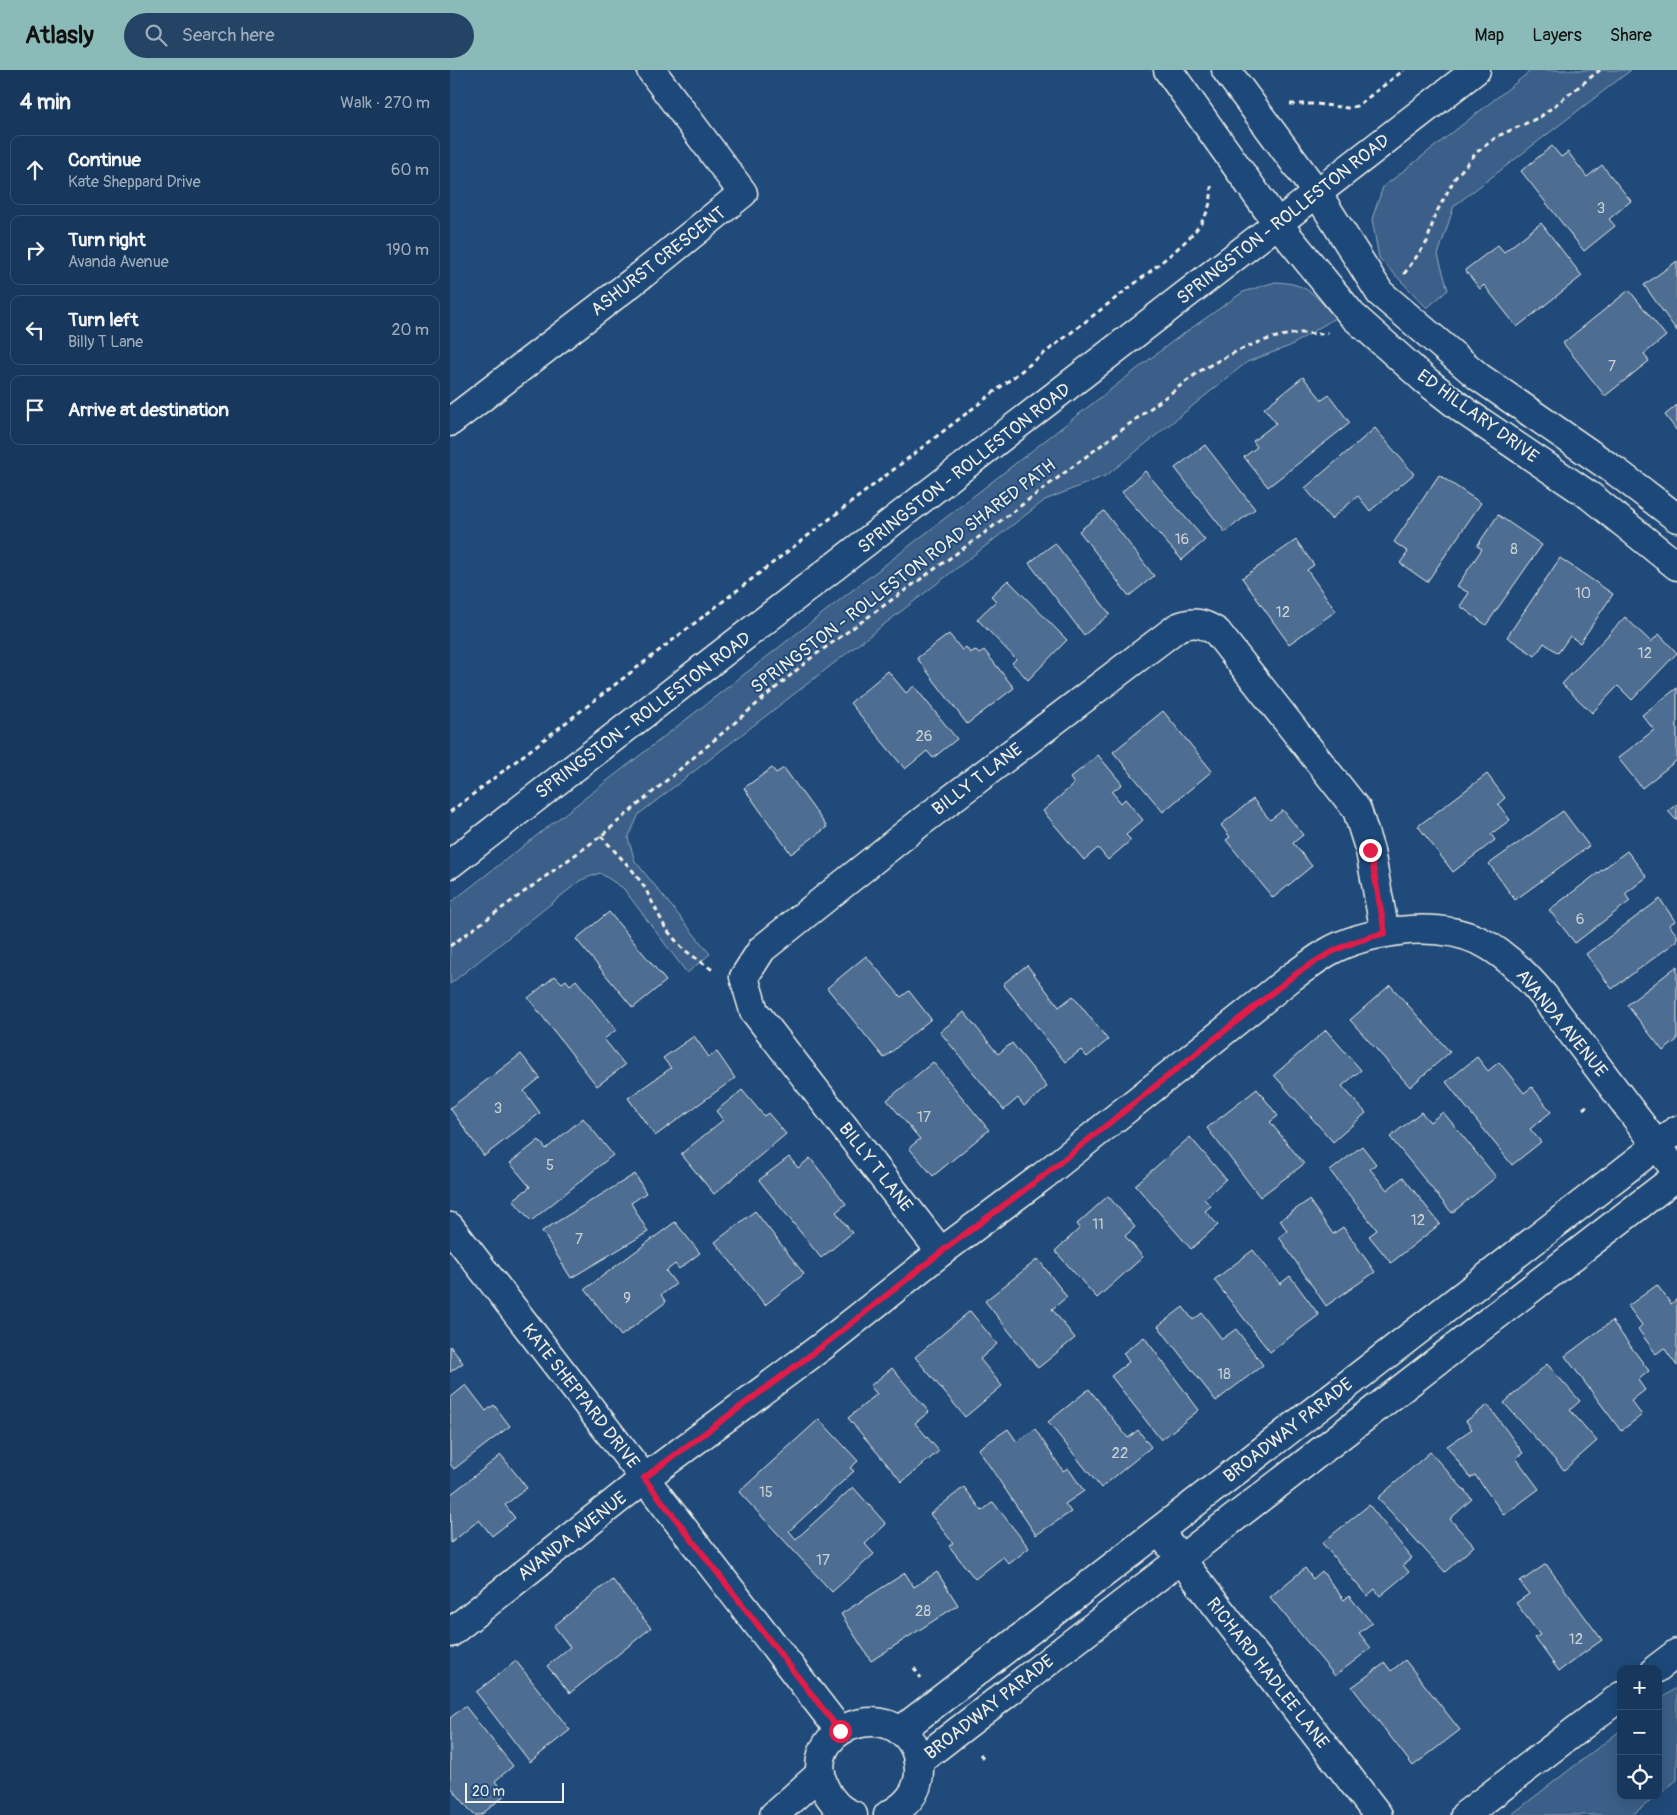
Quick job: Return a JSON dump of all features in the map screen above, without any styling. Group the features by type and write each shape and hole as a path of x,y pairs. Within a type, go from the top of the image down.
{"street":[{"name":"ASHURST CRESCENT","path":"450,422 643,274 743,193 651,70"},
{"name":"ED HILLARY DRIVE","path":"1168,70 1277,223 1352,314 1425,380 1466,412 1613,514 1677,566"},
{"name":"ED HILLARY DRIVE","path":"1226,70 1317,193 1380,293 1479,377 1618,473 1677,518"},
{"name":"SPRINGSTON - ROLLESTON ROAD","path":"450,864 1476,70"},
{"name":"BILLY T LANE","path":"941,1252 754,1011 744,976 762,949 921,822 1178,627 1191,622 1204,624 1217,632 1357,810 1370,850 1385,933"},
{"name":"AVANDA AVENUE","path":"450,1633 644,1478 824,1345 941,1252 1043,1176 1293,976 1329,952 1358,940 1385,933 1415,929 1444,930 1472,937 1498,951 1522,971 1667,1138 1677,1172"},
{"name":"BROADWAY PARADE","path":"900,1731 1667,1138"},
{"name":"BROADWAY PARADE","path":"918,1762 1677,1176"},
{"name":"KATE SHEPPARD DRIVE","path":"450,1227 840,1731"},
{"name":"RICHARD HADLEE LANE","path":"1158,1531 1378,1815"},
{"path":"1661,1665 1677,1653"},
{"path":"1465,1815 1617,1699"},
{"path":"839,1812 826,1791 821,1773 826,1750 840,1731 854,1723 870,1721 886,1723 900,1731 909,1740 918,1762 916,1788 897,1813"},
{"path":"774,1815 821,1773"}],"path":[{"path":"1284,108 1290,104 1317,104 1347,108 1357,106 1404,70"},
{"path":"1407,271 1427,242 1435,215 1455,178 1477,152 1498,136 1540,116 1600,70"},
{"path":"450,812 1147,274 1197,230 1206,214 1212,191 1211,182"},
{"name":"SPRINGSTON - ROLLESTON ROAD SHARED PATH","path":"450,946 601,836 811,658 975,540 1200,371 1229,354 1265,340 1300,333 1327,334"}],"shaded area":[{"path":"1532,70 1631,70 1454,206 1438,255 1448,290 1427,308 1379,258 1372,219 1383,187"},
{"path":"1275,282 1295,285 1310,292 1335,318 1290,346 1247,362 1107,475 1045,500 639,814 628,838 635,861 710,954 687,973 623,888 600,873 581,880 450,984 450,903 1173,341 1243,292"},
{"path":"1677,1687 1677,1780 1662,1792 1662,1710 1662,1698"},
{"path":"1617,1733 1617,1800 1652,1800 1632,1815 1511,1815"}],"building":[{"path":"1552,146 1561,157 1568,152 1587,177 1602,165 1631,201 1609,219 1615,226 1584,251 1521,171"},
{"path":"1541,223 1582,276 1517,327 1484,285 1480,289 1465,270 1498,245 1504,252"},
{"path":"1677,261 1677,331 1644,285"},
{"path":"1629,290 1666,336 1644,354 1649,361 1605,396 1563,343"},
{"path":"1303,377 1322,400 1329,395 1350,423 1268,487 1244,457 1257,447 1253,441 1276,423 1264,408"},
{"path":"1677,405 1677,431 1665,415"},
{"path":"1375,428 1414,474 1370,511 1358,496 1331,519 1305,488"},
{"path":"1205,445 1255,509 1225,532 1175,468"},
{"path":"1145,471 1205,540 1182,560 1122,492"},
{"path":"1439,475 1481,503 1427,582 1400,563 1408,552 1394,542"},
{"path":"1104,511 1154,576 1129,596 1079,531"},
{"path":"1498,515 1542,545 1486,625 1460,606 1469,593 1457,586 1482,549 1477,546"},
{"path":"1296,540 1314,565 1307,570 1336,611 1289,644 1242,578"},
{"path":"1055,543 1110,614 1084,635 1029,563"},
{"path":"1560,558 1613,594 1580,643 1570,636 1558,653 1544,643 1535,656 1507,637"},
{"path":"1008,580 1067,640 1028,680 1012,663 1016,659 977,619 996,601 991,596"},
{"path":"1625,617 1651,642 1659,634 1677,653 1632,700 1618,686 1592,713 1562,684"},
{"path":"949,634 962,650 966,647 970,653 975,650 979,654 984,650 1014,688 967,724 917,658"},
{"path":"888,671 906,693 914,686 957,739 933,758 927,751 905,769 850,703"},
{"path":"1677,688 1677,760 1642,788 1618,758 1654,730 1642,715"},
{"path":"1163,711 1212,771 1163,812 1113,752"},
{"path":"1098,755 1122,784 1112,792 1121,803 1125,799 1143,820 1126,835 1131,840 1108,860 1098,848 1084,860 1043,811 1074,784 1070,778"},
{"path":"772,768 776,773 784,768 827,827 791,854 744,788"},
{"path":"1487,774 1505,798 1498,804 1510,820 1491,834 1495,840 1453,872 1418,826"},
{"path":"1253,799 1270,820 1283,810 1303,835 1293,843 1312,866 1273,898 1226,840 1230,837 1221,825"},
{"path":"1677,804 1677,821 1668,811"},
{"path":"1563,811 1589,846 1515,900 1489,864"},
{"path":"1627,851 1647,877 1625,894 1630,901 1575,943 1549,910"},
{"path":"1660,899 1675,921 1669,925 1677,935 1677,941 1612,989 1586,954"},
{"path":"609,912 666,981 633,1008 576,939"},
{"path":"866,956 901,997 909,991 931,1019 884,1058 827,988"},
{"path":"1027,965 1059,1007 1073,996 1108,1040 1087,1057 1081,1050 1065,1062 1003,984"},
{"path":"1677,966 1677,1040 1663,1051 1627,1005"},
{"path":"555,976 562,983 566,980 570,985 576,980 616,1030 604,1039 625,1065 597,1086 528,998"},
{"path":"1390,985 1450,1052 1410,1087 1350,1020"},
{"path":"964,1012 998,1054 1012,1043 1047,1087 1024,1106 1018,1098 1004,1110 940,1032"},
{"path":"1326,1030 1361,1070 1342,1086 1366,1113 1333,1142 1274,1075"},
{"path":"694,1036 709,1057 717,1052 735,1078 655,1136 628,1098 671,1068 663,1058"},
{"path":"521,1054 540,1078 524,1091 540,1113 484,1156 450,1108"},
{"path":"1477,1057 1488,1071 1499,1062 1524,1093 1532,1087 1551,1112 1530,1129 1541,1142 1512,1165 1446,1082"},
{"path":"933,1062 989,1130 933,1176 909,1148 920,1139 887,1100"},
{"path":"1257,1089 1278,1116 1270,1122 1304,1164 1260,1197 1207,1128"},
{"path":"742,1090 764,1116 768,1113 786,1134 714,1194 681,1154 723,1120 716,1111"},
{"path":"1421,1112 1430,1122 1443,1112 1496,1177 1452,1213 1390,1137"},
{"path":"583,1118 613,1155 531,1221 513,1200 530,1187 510,1163 539,1140 546,1149"},
{"path":"1190,1137 1226,1179 1204,1199 1211,1206 1205,1211 1218,1225 1191,1249 1135,1185"},
{"path":"1362,1146 1376,1164 1370,1169 1387,1190 1403,1177 1440,1224 1391,1263 1369,1236 1377,1230 1330,1171"},
{"path":"789,1157 798,1168 810,1158 846,1204 836,1212 852,1233 821,1258 759,1180"},
{"path":"635,1174 646,1193 631,1203 648,1232 571,1278 542,1231"},
{"path":"1108,1196 1135,1227 1125,1236 1143,1257 1097,1298 1055,1251 1080,1228 1077,1224"},
{"path":"1309,1200 1333,1234 1343,1227 1375,1272 1326,1306 1279,1237 1287,1231 1280,1220"},
{"path":"755,1211 804,1274 765,1305 715,1242"},
{"path":"675,1222 700,1253 679,1269 675,1264 666,1271 676,1284 661,1295 666,1302 621,1336 585,1289"},
{"path":"1253,1250 1280,1284 1290,1276 1319,1315 1270,1352 1214,1280"},
{"path":"1038,1259 1067,1297 1052,1309 1075,1338 1038,1368 985,1301"},
{"path":"1657,1285 1671,1304 1677,1299 1677,1366 1664,1348 1656,1354 1638,1329 1642,1325 1628,1306"},
{"path":"1183,1307 1193,1320 1202,1313 1222,1339 1236,1329 1263,1365 1216,1401 1158,1326"},
{"path":"970,1311 997,1344 980,1359 1002,1386 965,1417 915,1357"},
{"path":"1612,1321 1649,1371 1638,1380 1645,1390 1631,1401 1642,1415 1621,1431 1565,1356"},
{"path":"1144,1337 1199,1410 1161,1440 1111,1376 1129,1362 1123,1353"},
{"path":"450,1346 463,1363 450,1372"},
{"path":"1547,1364 1580,1401 1570,1410 1597,1441 1564,1470 1504,1403"},
{"path":"892,1368 929,1412 915,1423 939,1451 902,1482 848,1418 877,1394 870,1386"},
{"path":"466,1385 486,1411 494,1405 510,1426 454,1469 450,1464 450,1398"},
{"path":"1089,1389 1128,1438 1138,1430 1151,1447 1101,1488 1048,1422"},
{"path":"1488,1405 1523,1453 1516,1458 1539,1489 1504,1515 1475,1475 1470,1478 1447,1446 1472,1429 1466,1421"},
{"path":"819,1419 858,1461 850,1468 854,1471 789,1531 796,1539 853,1487 886,1524 865,1544 874,1554 832,1592 739,1492"},
{"path":"1008,1429 1017,1442 1035,1429 1063,1471 1068,1468 1084,1491 1065,1504 1071,1512 1036,1535 978,1449"},
{"path":"1430,1452 1472,1499 1450,1519 1474,1546 1445,1572 1378,1498"},
{"path":"501,1455 527,1488 505,1505 515,1518 492,1536 479,1520 451,1543 450,1495"},
{"path":"964,1487 982,1511 993,1502 1029,1548 1009,1564 1003,1557 975,1579 949,1546 953,1543 930,1514"},
{"path":"1369,1505 1412,1558 1403,1565 1409,1572 1380,1596 1375,1589 1367,1596 1322,1543"},
{"path":"1546,1564 1602,1640 1559,1671 1535,1638 1540,1635 1516,1603 1529,1594 1520,1582"},
{"path":"1305,1568 1313,1579 1322,1571 1344,1600 1349,1596 1372,1623 1359,1633 1371,1648 1335,1676 1270,1597"},
{"path":"937,1572 958,1605 871,1661 841,1614 905,1573 914,1587"},
{"path":"612,1579 651,1628 570,1693 547,1666 570,1647 554,1626"},
{"path":"1405,1660 1460,1730 1413,1766 1352,1687 1385,1663 1391,1671"},
{"path":"516,1661 570,1730 530,1762 476,1692"},
{"path":"465,1706 513,1766 495,1781 505,1795 481,1815 474,1815 450,1786 450,1718"}],"route":[{"path":"840,1731 644,1478 824,1345 941,1252 1043,1176 1293,976 1329,952 1358,940 1385,933 1370,850"}]}
